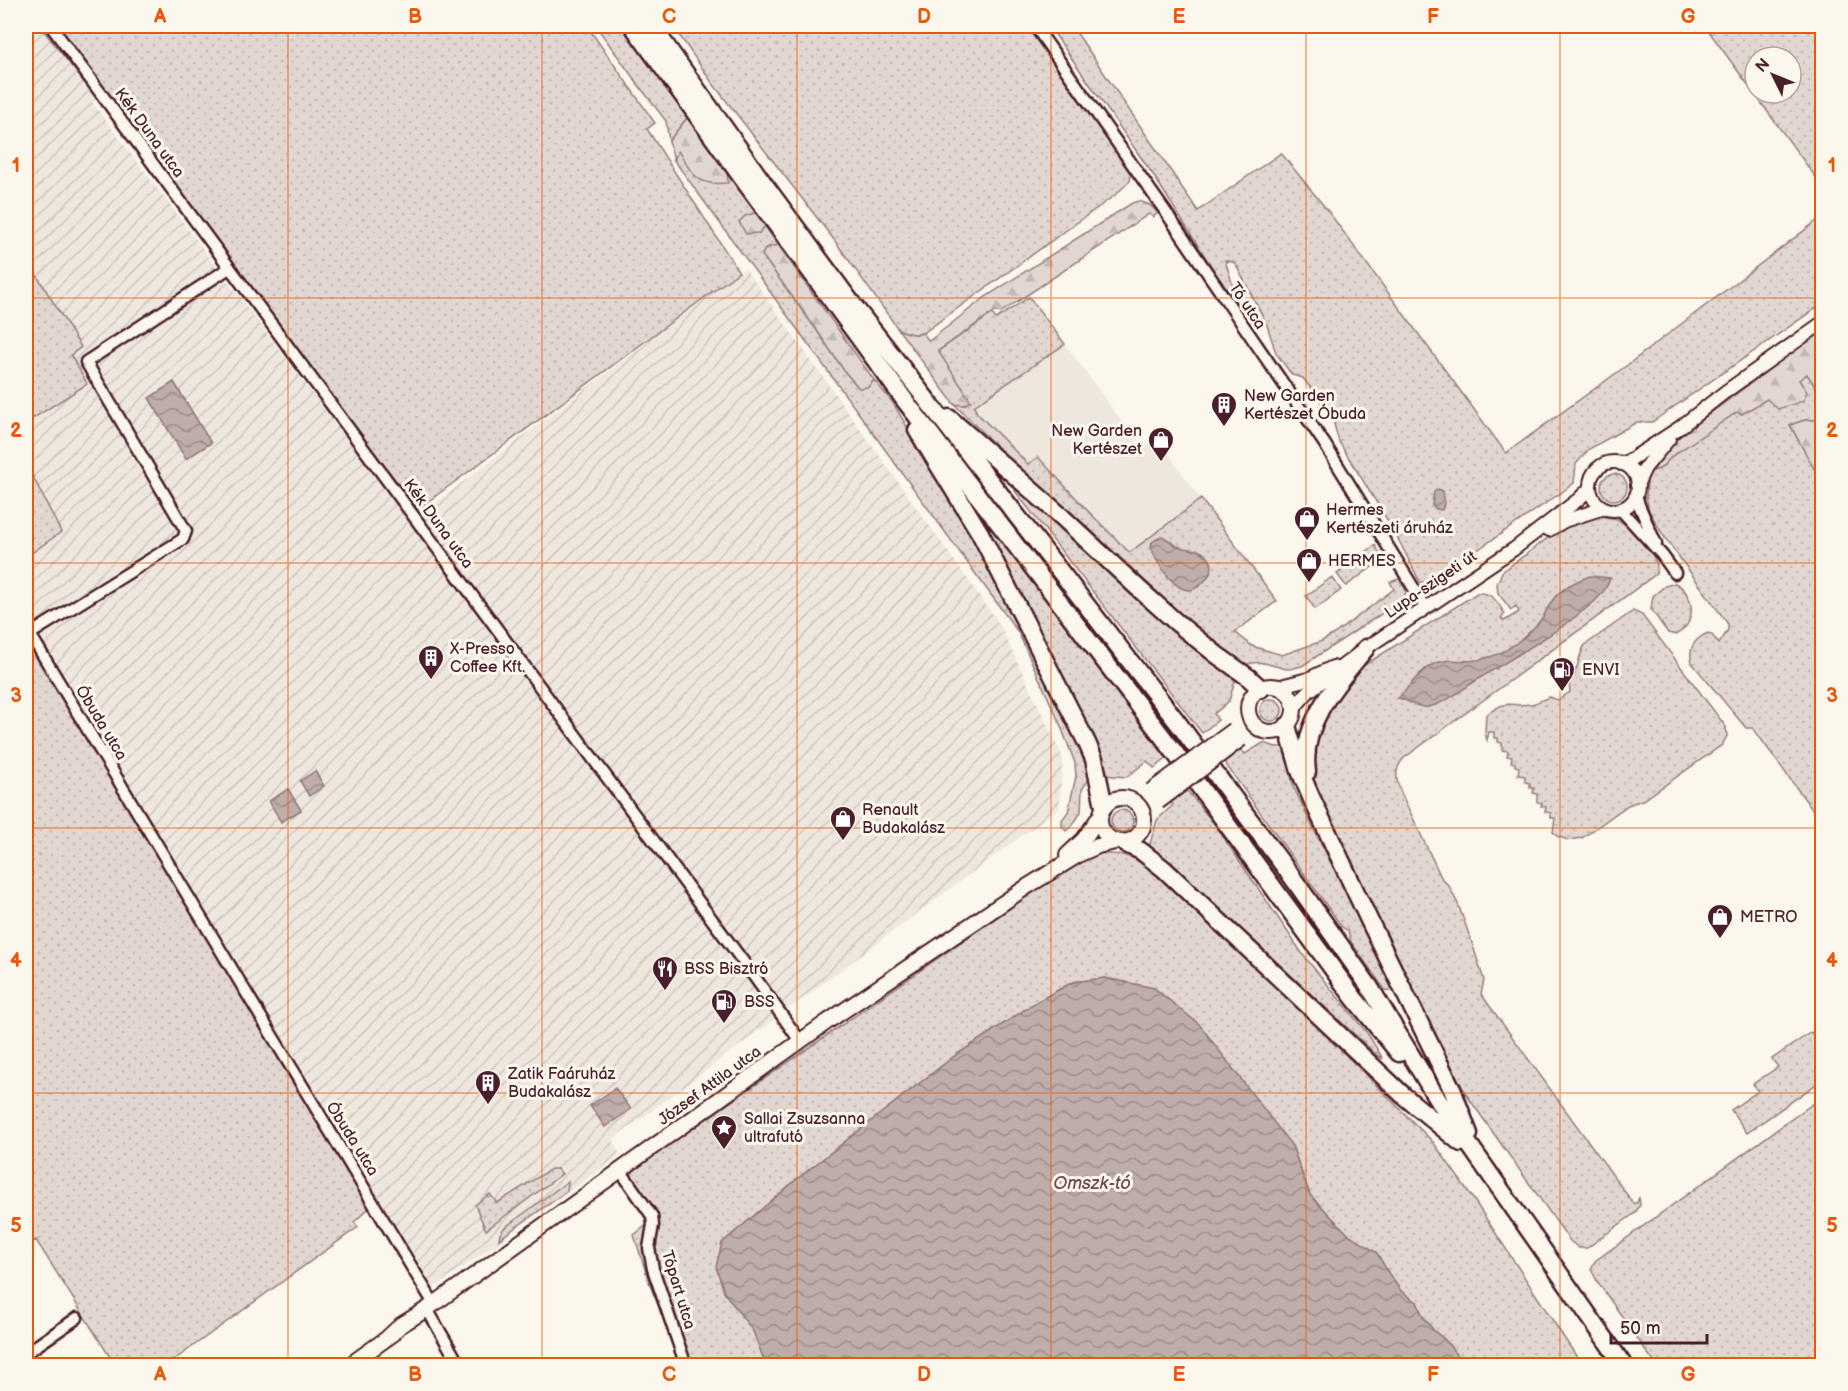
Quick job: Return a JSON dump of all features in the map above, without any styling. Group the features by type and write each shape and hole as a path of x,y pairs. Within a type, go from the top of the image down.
{"main road":[{"path":"633,26 906,402 1175,753 1354,998 1438,1100"},
{"path":"652,26 764,184 922,395 1171,714 1292,877 1369,986 1438,1100 1624,1365"},
{"path":"922,395 1061,516 1168,615 1248,677 1269,688 1286,692 1290,696 1294,708 1292,720 1287,726 1274,732 1260,730 1237,734"},
{"path":"906,402 918,434 980,533 1087,743 1094,759 1102,811 1102,832 1141,851 1164,869 1404,1096 1478,1157"},
{"path":"1311,796 1306,766 1306,746 1321,707 1337,682 1366,648"},
{"path":"1131,800 1154,796 1237,734 1248,713 1251,699 1269,688"},
{"path":"1248,713 1251,722 1260,730"},
{"path":"1287,726 1300,771 1311,796 1368,920 1452,1089 1478,1157"},
{"path":"1144,819 1154,796"},
{"path":"1102,811 1117,799 1124,798 1141,807 1144,826 1137,838 1119,842"},
{"name":"József Attila utca","path":"1028,886 1084,839 1102,811"},
{"name":"József Attila utca","path":"348,1365 403,1328 430,1306 800,1041 1028,886 1080,854 1098,846 1119,842"}],"street":[{"name":"Kék Duna utca","path":"51,26 800,1041"},
{"name":"Tó utca","path":"1035,26 1324,443 1426,608"},
{"name":"Óbuda utca","path":"229,268 86,362 186,531 183,538 30,634 430,1306"},
{"name":"Lupa-szigeti út","path":"1294,708 1308,692 1366,648 1514,549 1579,499 1590,488 1594,473 1599,468 1606,464 1621,464 1647,449 1822,323"},
{"name":"Lupa-szigeti út","path":"1514,549 1564,521 1594,510 1620,509 1630,504 1645,468 1679,428"},
{"path":"1621,464 1633,472 1646,523 1662,555"},
{"path":"1590,488 1594,500 1604,508"},
{"path":"1620,509 1662,555 1675,573"},
{"name":"Lupa-szigeti út","path":"1269,688 1308,679 1366,648"},
{"name":"Tópart utca","path":"620,1170 652,1216 653,1225 649,1248 653,1269 683,1357"},
{"path":"430,1306 460,1365"},
{"path":"26,1353 77,1318"}],"shaded area":[{"path":"26,26 196,26 92,102 410,522 745,268 999,623 1063,758 1059,808 612,1140 620,1155 434,1288 280,1038 26,644 26,557 61,532 26,463 26,423 87,384 71,355 81,347 26,258"},
{"path":"1065,344 1142,449 1155,440 1161,449 1164,448 1201,499 1124,556 967,411"}],"green space":[{"path":"40,26 587,26 655,123 647,129 739,272 418,509"},
{"path":"596,26 627,26 760,216 754,213 746,216 759,233 765,226 778,245 766,248 762,255 845,372 859,388 868,387 874,380 893,403 1002,588 1061,705 1091,777 1082,789 1081,812 1066,831 1062,826 1062,820 1068,812 1076,776 1075,763 1060,724 1018,632 674,160 677,151 727,173 693,122 686,119 669,141 666,121"},
{"path":"673,26 1026,26 1131,170 1130,181 1114,196 923,333 907,333 898,329 835,241 711,81"},
{"path":"1049,26 1072,26 1198,211 1281,153 1328,211 1506,453 1626,366 1822,217 1822,304 1652,422 1637,422 1589,449 1576,464 1574,483 1429,583 1420,582 1393,529 1339,442 1332,417 1303,378 1292,375 1276,353 1267,325 1235,263 1225,260 1237,299 1228,293 1154,176"},
{"path":"1705,26 1822,26 1822,186 1763,105 1803,105 1803,45 1743,45 1743,78"},
{"path":"687,118 693,122 727,173 728,183 709,183 697,178 678,151 674,160 669,141"},
{"path":"1139,201 1150,205 1158,213 1153,217 1149,214 1000,313 995,311 938,351 971,401 964,405 954,404 898,329 913,334 923,333 929,341 984,298 1132,203"},
{"path":"755,213 760,216 765,226 759,233 746,234 739,222 745,216"},
{"path":"778,245 874,380 868,387 859,388 845,372 762,255 766,248"},
{"path":"26,258 81,347 71,355 87,384 26,423"},
{"path":"1029,297 1065,344 974,406 977,413 1028,464 1038,457 1127,550 1130,552 1201,499 1277,601 1235,632 1252,646 1282,655 1322,641 1334,634 1394,589 1390,582 1399,579 1406,590 1404,599 1302,666 1288,669 1256,662 1245,665 1232,659 1175,612 1035,485 954,404 964,405 937,352 992,314 996,319"},
{"path":"1822,330 1822,396 1807,374 1799,380 1807,392 1803,401 1778,409 1767,399 1742,414 1737,412 1672,456 1661,468 1653,471 1663,453 1680,436"},
{"path":"1807,374 1822,396 1822,422 1821,420 1805,420 1790,425 1822,479 1822,823 1753,728 1746,728 1692,663 1691,653 1696,641 1708,633 1719,644 1728,630 1728,624 1663,535 1649,511 1646,496 1648,471 1663,453 1654,470 1661,468 1672,456 1737,412 1742,414"},
{"path":"1805,420 1821,420 1822,422 1822,479 1790,425"},
{"path":"26,463 61,532 26,557"},
{"path":"1614,474 1623,478 1627,487 1623,496 1614,500 1605,496 1601,487 1605,478"},
{"path":"1015,486 1239,673 1229,701 1214,714 1218,720 1202,733 1015,491"},
{"path":"1599,516 1617,519 1630,528 1653,556 1657,565 1656,574 1404,758 1397,771 1398,785 1402,795 1442,879 1449,886 1458,904 1484,980 1481,994 1633,1203 1637,1203 1639,1197 1640,1205 1635,1213 1587,1248 1579,1248 1570,1241 1470,1100 1453,1072 1343,851 1314,787 1311,761 1324,709 1360,668 1477,593 1487,594 1494,599 1505,614 1501,618 1504,621 1519,612 1516,606 1511,610 1498,593 1497,584 1502,572 1556,532 1570,524"},
{"path":"994,527 1173,754 1154,768 1147,761 1127,777 1103,775 1064,682 989,532 990,528"},
{"path":"1375,545 1383,559 1346,586 1337,574"},
{"path":"1332,577 1341,590 1315,609 1306,596"},
{"path":"1675,583 1688,596 1691,607 1687,625 1677,635 1668,633 1651,609 1653,596 1665,586"},
{"path":"1633,611 1642,615 1726,727 1727,736 1722,745 1645,799 1628,805 1582,838 1568,840 1553,832 1555,818 1551,818 1551,813 1545,812 1546,807 1537,802 1537,794 1533,793 1534,788 1530,788 1530,783 1525,782 1525,776 1518,775 1519,767 1511,762 1512,757 1507,756 1508,751 1502,750 1502,743 1498,742 1498,738 1494,738 1494,732 1489,732 1487,740 1486,715 1504,705 1531,704 1550,697 1558,700 1570,692 1569,682 1575,674 1585,645"},
{"path":"26,632 270,1038 278,1059 370,1207 354,1222 358,1227 167,1365 115,1365 36,1240 26,1246"},
{"path":"1271,699 1279,702 1282,710 1279,718 1271,721 1263,718 1260,710 1263,702"},
{"path":"1263,743 1276,747 1286,746 1293,786 1394,986 1390,991 1385,990 1351,942 1348,931 1342,927 1222,759 1239,747 1245,754"},
{"path":"1186,789 1215,825 1304,956 1368,1034 1383,1059 1170,863 1149,847 1157,820 1173,805 1169,800"},
{"path":"1122,810 1130,813 1133,821 1130,829 1122,832 1114,829 1111,821 1114,813"},
{"path":"1098,853 1123,855 1145,862 1192,901 1433,1142 1468,1191 1582,1365 1464,1365 1423,1317 1417,1302 1401,1291 1377,1253 1347,1233 1310,1195 1292,1146 1154,988 1105,978 1073,982 1038,1001 953,1057 797,1179 722,1243 724,1292 753,1331 766,1365 683,1365 651,1288 634,1235 649,1223 620,1179 1068,868"},
{"path":"1811,1032 1822,1048 1822,1080 1747,1133 1731,1110 1758,1091 1753,1084 1778,1067 1772,1059"},
{"path":"1822,1097 1822,1365 1656,1365 1597,1281 1591,1269 1595,1261"},
{"path":"551,1169 557,1169 562,1174 486,1230 475,1205 490,1194 497,1203"},
{"path":"568,1181 567,1191 499,1239 504,1228"}],"water":[{"path":"174,382 211,443 186,459 149,398"},
{"path":"1438,489 1443,491 1442,510 1432,505 1434,492"},
{"path":"1162,536 1177,546 1203,553 1210,560 1212,564 1209,574 1198,587 1183,589 1171,580 1161,567 1151,547 1152,542"},
{"path":"1590,576 1610,578 1606,588 1595,601 1539,642 1455,695 1435,705 1420,707 1398,698 1423,672 1438,662 1480,660 1509,648 1536,626 1559,593"},
{"path":"315,771 324,786 309,796 300,781"},
{"path":"288,789 301,810 281,822 269,801"},
{"name":"Omszk-tó","path":"1105,978 1154,988 1199,1024 1292,1146 1310,1195 1347,1233 1377,1253 1401,1291 1417,1302 1423,1317 1460,1358 1463,1365 766,1365 753,1331 724,1292 716,1267 722,1243 797,1179 953,1057 1038,1001 1073,982"},
{"path":"615,1088 631,1109 605,1127 590,1106"}],"place":[{"name":"New Garden Kertészet Óbuda","path":"1224,428"},
{"name":"New Garden Kertészet","path":"1161,463"},
{"name":"Hermes Kertészeti áruház","path":"1307,542"},
{"name":"HERMES","path":"1309,584"},
{"name":"X-Presso Coffee Kft.","path":"431,681"},
{"name":"ENVI","path":"1562,693"},
{"name":"Renault Budakalász","path":"843,842"},
{"name":"METRO","path":"1720,940"},
{"name":"BSS Bisztró","path":"665,992"},
{"name":"BSS","path":"724,1025"},
{"name":"Zatik Faáruház Budakalász","path":"488,1106"},
{"name":"Sallai Zsuzsanna ultrafutó","path":"724,1151"}]}
